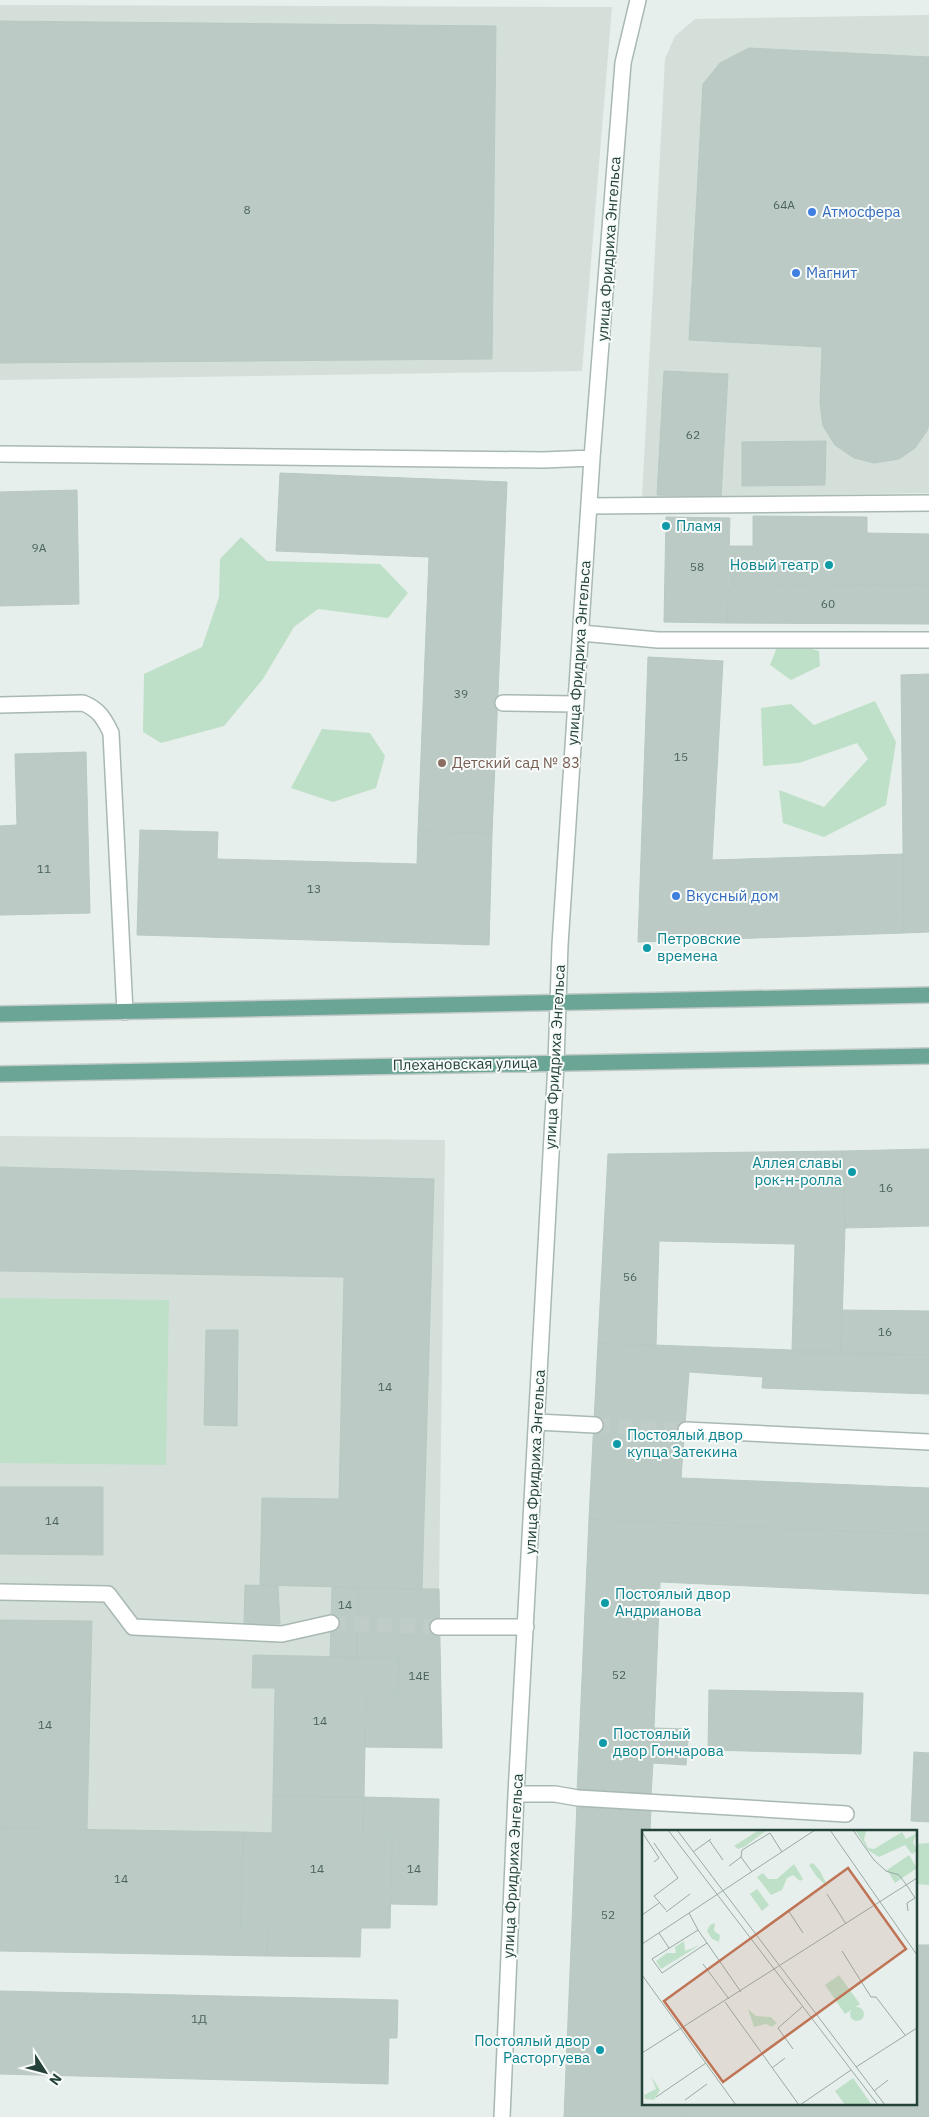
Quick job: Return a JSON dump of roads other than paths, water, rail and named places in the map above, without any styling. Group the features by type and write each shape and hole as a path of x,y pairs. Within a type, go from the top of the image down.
{"main road":[{"path":"0,1014 929,995"},
{"name":"Плехановская улица","path":"0,1074 929,1056"}],"street":[{"name":"улица Фридриха Энгельса","path":"502,2117 516,1794 558,1003 576,704 592,458 623,63 638,0"},
{"path":"0,454 533,460 592,458"},
{"path":"589,506 929,503"},
{"path":"581,633 658,640 929,640"},
{"path":"0,705 83,703 94,708 103,717 111,733 125,1012"},
{"path":"503,703 576,704"},
{"path":"537,1422 594,1425"},
{"path":"686,1430 929,1442"},
{"path":"0,1592 108,1594 133,1627 282,1634 331,1623"},
{"path":"438,1627 526,1627"},
{"path":"516,1794 555,1794 578,1798 846,1814"}],"tunnel":[{"path":"595,1425 686,1430"},
{"path":"331,1623 438,1627"}],"place":[{"name":"Атмосфера","path":"812,212"},
{"name":"Магнит","path":"796,273"},
{"name":"Пламя","path":"666,526"},
{"name":"Новый театр","path":"829,565"},
{"name":"Детский сад № 83","path":"442,763"},
{"name":"Вкусный дом","path":"676,896"},
{"name":"Петровские времена","path":"647,948"},
{"name":"Аллея славы рок-н-ролла","path":"852,1172"},
{"name":"Постоялый двор купца Затекина","path":"617,1444"},
{"name":"Постоялый двор Андрианова","path":"605,1603"},
{"name":"Постоялый двор Гончарова","path":"603,1743"},
{"name":"Постоялый двор Расторгуева","path":"600,2050"}]}
